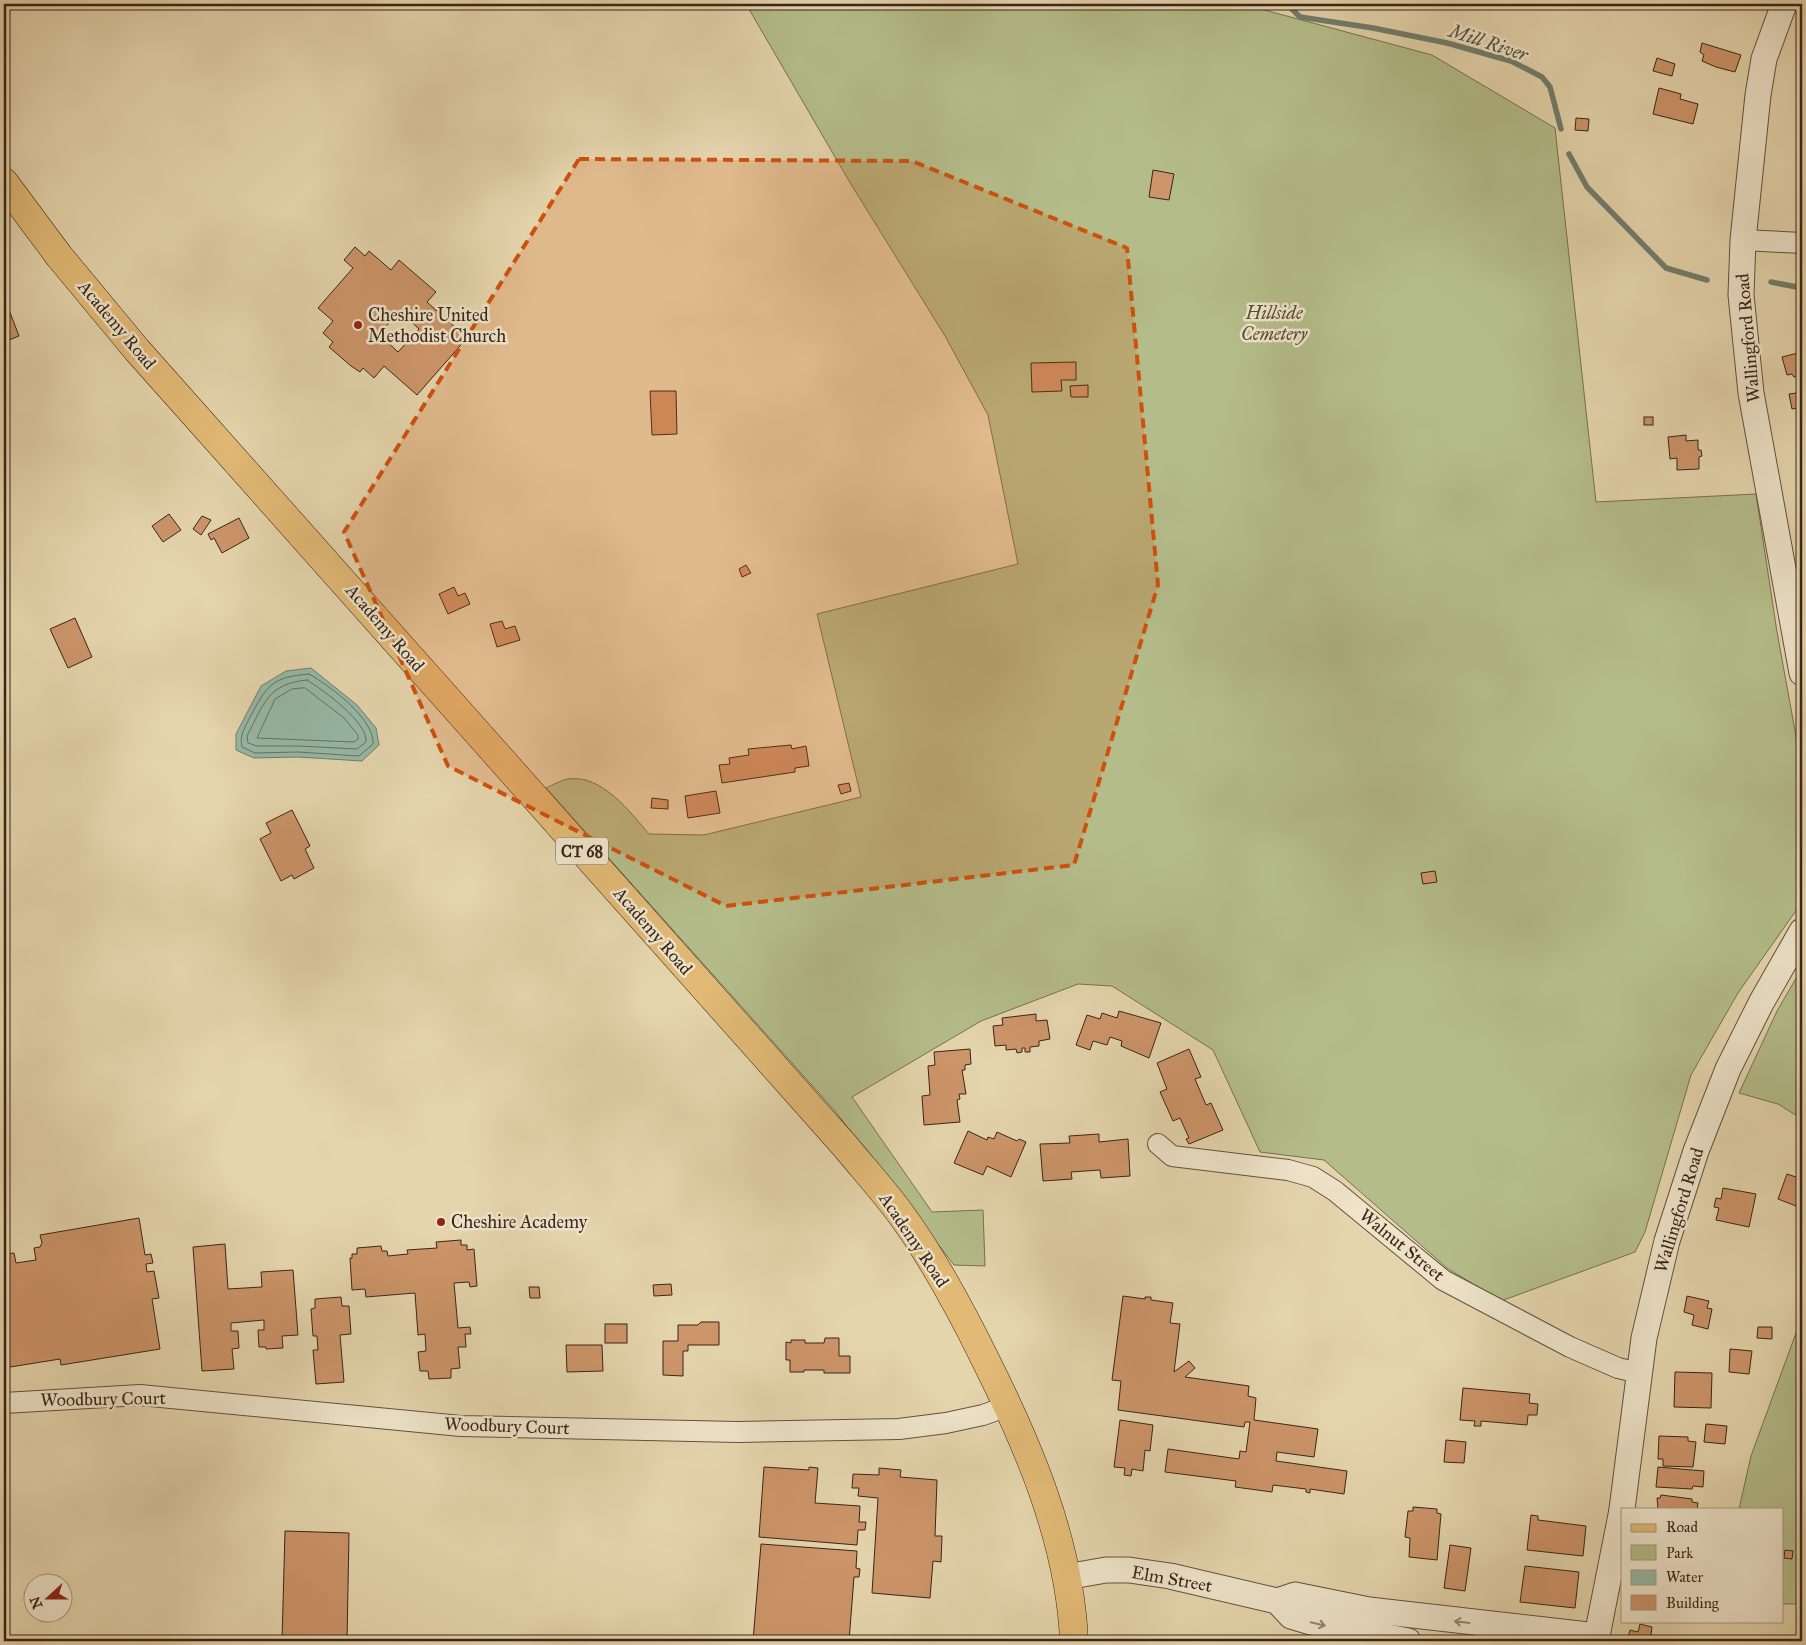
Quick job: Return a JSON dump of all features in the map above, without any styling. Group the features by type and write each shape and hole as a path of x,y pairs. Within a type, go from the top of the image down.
{"main road":[{"name":"Academy Road","path":"4,182 59,256 137,350 878,1185 921,1244 961,1312 1008,1406 1036,1473 1066,1577 1074,1641"}],"street":[{"name":"Wallingford Road","path":"1784,4 1776,22 1762,68 1748,173 1741,295 1751,393 1802,673"},
{"path":"1743,240 1802,244"},
{"name":"Wallingford Road","path":"1622,1508 1644,1338 1667,1241 1699,1143 1728,1069 1802,931"},
{"name":"Walnut Street","path":"1158,1144 1172,1156 1288,1170 1313,1177 1335,1191 1443,1280 1570,1347 1618,1368 1640,1373"},
{"name":"Woodbury Court","path":"4,1403 140,1395 461,1426 738,1432 899,1429 955,1421 1008,1406"},
{"name":"Wallingford Road","path":"1597,1639 1621,1514"},
{"name":"Elm Street","path":"1066,1577 1106,1570 1129,1570 1206,1583 1277,1601 1291,1616 1496,1633 1597,1639"},
{"name":"Elm Street","path":"1367,1622 1408,1641"}],"highlighted area":[{"path":"579,159 912,161 1127,248 1158,585 1074,865 726,906 448,766 344,532"}],"green space":[{"name":"Hillside Cemetery","path":"746,4 1242,4 1432,55 1555,128 1596,502 1756,494 1777,632 1802,769 1802,896 1800,905 1738,993 1691,1075 1645,1232 1635,1252 1501,1301 1447,1268 1324,1160 1260,1152 1213,1050 1112,986 1078,984 981,1021 852,1097 932,1212 983,1210 985,1266 954,1265 835,1111 546,788 568,779 592,782 614,796 649,834 704,835 861,797 817,614 1018,564 988,415 945,336 849,181"},
{"path":"1802,968 1802,1119 1778,1104 1739,1093 1777,1011"},
{"path":"1802,1305 1802,1604 1784,1604 1784,1508 1739,1508 1751,1456 1796,1333"}],"water":[{"path":"311,668 357,705 376,728 379,745 362,761 298,757 254,758 236,750 236,734 261,686 286,671"}],"building":[{"path":"1702,43 1741,55 1735,72 1702,61 1704,55 1700,52"},
{"path":"1657,58 1675,64 1672,76 1653,71"},
{"path":"1659,88 1681,94 1680,99 1698,104 1693,124 1653,114"},
{"path":"1576,118 1589,119 1588,131 1575,130"},
{"path":"1153,170 1174,174 1169,200 1149,197"},
{"name":"Cheshire United Methodist Church","path":"355,247 365,256 369,251 391,270 399,260 436,292 427,302 467,338 417,395 384,366 374,378 363,368 360,372 351,366 329,347 333,342 323,333 333,321 318,308 353,268 344,260","holes":["400,311 419,329 398,352 379,334"]},
{"path":"9,310 19,336 4,342 4,312"},
{"path":"1802,352 1802,375 1794,377 1792,374 1787,375 1782,357"},
{"path":"1076,362 1076,380 1061,380 1062,391 1032,392 1031,363"},
{"path":"1088,385 1088,397 1071,397 1070,386"},
{"path":"1802,387 1802,407 1792,409 1789,394 1796,393"},
{"path":"650,391 676,391 677,434 652,435"},
{"path":"1644,417 1653,417 1653,425 1644,425"},
{"path":"1686,435 1686,441 1698,440 1698,450 1701,450 1702,456 1699,457 1699,469 1677,470 1677,458 1670,459 1668,437"},
{"path":"169,514 181,530 163,542 152,526"},
{"path":"202,516 211,520 201,535 193,529"},
{"path":"239,518 249,538 222,553 214,538 211,540 208,534"},
{"path":"746,565 751,573 742,577 739,569"},
{"path":"454,587 458,596 465,593 470,604 448,614 439,594"},
{"path":"75,618 92,657 68,668 50,629"},
{"path":"502,621 505,629 515,626 520,640 497,647 490,624"},
{"path":"791,745 792,749 806,746 809,766 795,768 795,772 722,783 719,765 730,764 729,758 749,755 748,749"},
{"path":"849,783 851,791 841,794 838,785"},
{"path":"716,791 720,813 688,818 685,796"},
{"path":"652,798 668,800 668,809 651,808"},
{"path":"292,810 310,846 305,849 314,868 294,879 292,875 281,881 260,839 271,833 266,823"},
{"path":"1435,871 1437,882 1423,884 1421,873"},
{"path":"1119,1011 1161,1023 1149,1058 1121,1046 1122,1041 1110,1037 1107,1045 1093,1041 1090,1050 1076,1045 1087,1015 1100,1019 1102,1013 1117,1018"},
{"path":"1036,1014 1036,1021 1047,1020 1050,1039 1039,1041 1039,1046 1030,1047 1030,1052 1025,1052 1025,1048 1022,1048 1022,1052 1017,1053 1016,1049 1006,1050 1006,1045 995,1046 993,1026 1003,1025 1002,1018"},
{"path":"970,1049 971,1064 965,1065 965,1070 962,1070 966,1094 959,1094 960,1099 957,1100 960,1122 924,1125 922,1096 930,1095 928,1066 935,1065 934,1052"},
{"path":"1189,1049 1201,1077 1195,1079 1206,1105 1211,1103 1223,1130 1189,1144 1186,1139 1189,1138 1180,1118 1173,1121 1160,1092 1167,1089 1157,1063"},
{"path":"968,1131 987,1140 988,1137 994,1139 997,1132 1017,1141 1019,1139 1026,1142 1011,1177 987,1166 983,1175 954,1163"},
{"path":"1099,1134 1099,1142 1128,1139 1130,1176 1101,1178 1100,1170 1071,1172 1072,1179 1043,1181 1040,1144 1070,1143 1069,1136"},
{"path":"1787,1174 1802,1179 1802,1189 1796,1206 1778,1199"},
{"path":"1723,1188 1756,1194 1749,1227 1716,1220 1719,1208 1714,1207 1716,1198 1721,1199"},
{"path":"139,1218 145,1255 151,1254 153,1263 146,1264 147,1272 154,1271 159,1298 152,1299 160,1349 61,1365 60,1359 4,1368 4,1254 14,1253 16,1263 36,1260 34,1248 40,1247 42,1243 40,1235"},
{"path":"461,1240 461,1245 467,1245 467,1250 474,1249 477,1286 470,1287 469,1282 454,1283 458,1328 470,1327 471,1334 465,1334 466,1347 458,1347 460,1368 451,1369 451,1378 429,1379 428,1371 420,1371 418,1352 426,1351 425,1334 418,1335 415,1293 366,1297 365,1289 352,1290 350,1258 352,1258 352,1254 357,1254 357,1248 381,1246 382,1251 387,1251 388,1256 408,1254 407,1250 437,1248 436,1242"},
{"path":"225,1244 228,1289 262,1287 261,1272 293,1270 298,1335 282,1336 283,1348 266,1349 266,1347 259,1347 258,1330 264,1330 264,1320 231,1323 231,1331 238,1331 239,1348 232,1349 234,1369 202,1371 193,1247"},
{"path":"671,1284 672,1295 654,1296 653,1285"},
{"path":"529,1287 539,1287 540,1298 530,1298"},
{"path":"1123,1296 1145,1299 1145,1297 1151,1297 1151,1300 1173,1303 1170,1323 1180,1324 1174,1372 1189,1361 1195,1368 1185,1377 1249,1386 1248,1396 1256,1398 1254,1420 1318,1429 1314,1457 1277,1452 1276,1461 1347,1471 1344,1494 1310,1489 1310,1493 1306,1492 1306,1489 1273,1485 1272,1492 1235,1487 1236,1481 1165,1472 1168,1449 1239,1459 1240,1451 1246,1452 1250,1422 1245,1422 1244,1427 1118,1410 1121,1381 1112,1380"},
{"path":"1687,1296 1709,1301 1707,1308 1712,1309 1708,1329 1692,1325 1694,1315 1684,1312"},
{"path":"341,1297 342,1306 349,1306 351,1334 340,1335 344,1382 316,1384 313,1350 318,1350 317,1336 313,1336 311,1309 315,1308 315,1299"},
{"path":"701,1322 719,1322 719,1345 688,1345 688,1351 683,1351 683,1376 663,1375 663,1341 678,1341 678,1325 698,1325"},
{"path":"605,1324 627,1324 627,1343 605,1343"},
{"path":"1758,1327 1772,1327 1772,1339 1757,1338"},
{"path":"825,1338 839,1338 839,1356 850,1356 850,1373 824,1373 824,1370 790,1372 790,1360 786,1360 786,1342 791,1343 791,1340 805,1340 805,1343 824,1343"},
{"path":"566,1345 602,1345 603,1371 567,1372"},
{"path":"1730,1349 1752,1351 1749,1374 1729,1372"},
{"path":"1675,1372 1712,1373 1711,1408 1674,1407"},
{"path":"1463,1388 1530,1394 1529,1403 1538,1404 1537,1415 1528,1415 1527,1425 1481,1421 1481,1426 1474,1426 1475,1421 1460,1420"},
{"path":"1120,1420 1153,1425 1150,1451 1145,1450 1143,1471 1132,1469 1131,1476 1124,1475 1125,1468 1114,1467"},
{"path":"1706,1424 1727,1426 1725,1444 1704,1442"},
{"path":"1659,1436 1688,1437 1688,1441 1696,1442 1693,1467 1663,1466 1663,1459 1658,1459"},
{"path":"1446,1440 1466,1442 1464,1463 1444,1462"},
{"path":"764,1467 809,1470 809,1467 818,1468 815,1503 860,1506 859,1522 866,1522 865,1530 858,1530 857,1545 759,1537"},
{"path":"1658,1467 1704,1471 1703,1487 1693,1486 1692,1489 1656,1487"},
{"path":"879,1468 901,1470 900,1477 937,1480 935,1536 942,1536 941,1562 933,1561 930,1598 872,1593 878,1498 858,1496 859,1488 852,1488 853,1474 879,1475"},
{"path":"1661,1495 1692,1499 1692,1502 1698,1503 1697,1508 1658,1508 1657,1498 1660,1498"},
{"path":"1413,1507 1437,1509 1437,1513 1441,1514 1437,1560 1409,1557 1410,1538 1405,1537 1408,1511 1413,1511"},
{"path":"1531,1515 1538,1516 1538,1520 1586,1526 1583,1556 1527,1550"},
{"path":"285,1531 349,1533 347,1641 282,1641"},
{"path":"761,1544 857,1551 856,1568 860,1569 859,1577 854,1577 849,1641 753,1641"},
{"path":"1450,1545 1471,1548 1465,1591 1444,1588"},
{"path":"1785,1550 1793,1551 1792,1559 1784,1558"},
{"path":"1525,1566 1579,1572 1575,1608 1520,1602"},
{"path":"1640,1624 1652,1627 1651,1635 1674,1641 1627,1641 1630,1630 1638,1632"}],"waterway":[{"name":"Mill River","path":"1287,4 1300,17 1373,28 1447,43 1511,61 1542,77 1550,87 1561,129"},
{"name":"Mill River","path":"1569,154 1587,187 1666,268 1707,280"},
{"name":"Mill River","path":"1771,282 1802,288"}],"place":[{"name":"Cheshire United Methodist Church","path":"358,325"},
{"name":"Cheshire Academy","path":"441,1222"}]}
